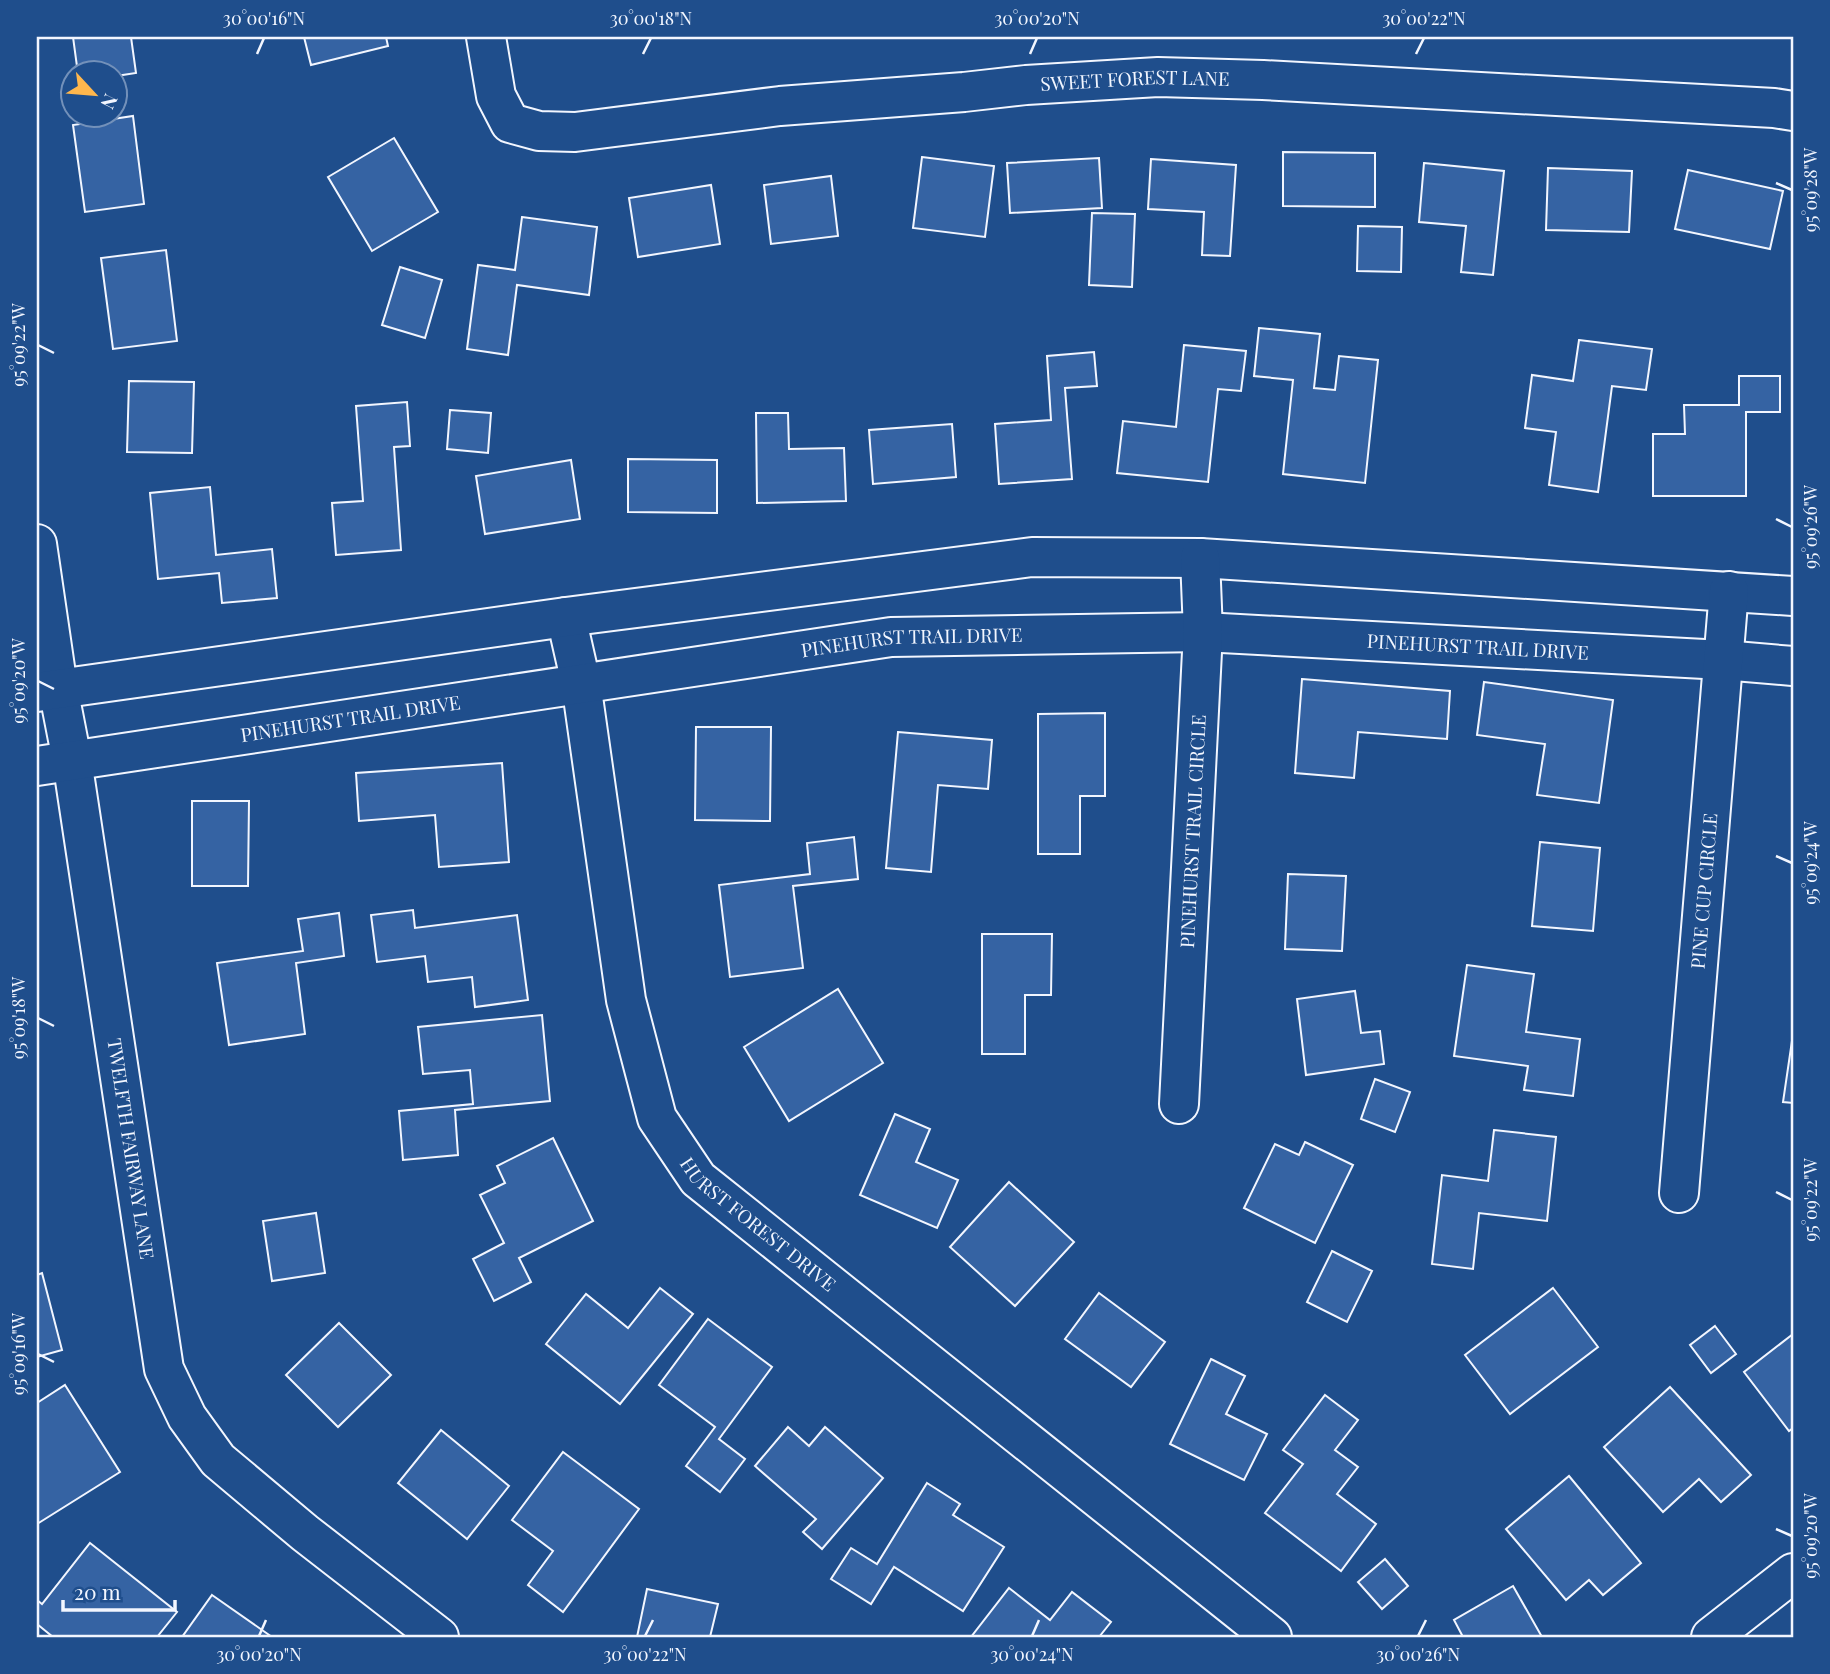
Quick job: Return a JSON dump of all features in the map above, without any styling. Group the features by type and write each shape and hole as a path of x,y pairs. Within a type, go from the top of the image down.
{"street":[{"name":"SWEET FOREST LANE","path":"486,37 496,96 510,123 540,131 575,132 780,106 1026,85 1158,77 1262,80 1793,111"},
{"name":"TWELFTH FAIRWAY LANE","path":"37,544 54,763 164,1369 187,1417 218,1461 305,1533 439,1637"},
{"path":"47,690 566,617 1032,557 1200,558 1793,596"},
{"name":"PINEHURST TRAIL CIRCLE","path":"1179,1104 1203,632 1200,558"},
{"name":"PINE CUP CIRCLE","path":"1679,1193 1729,591"},
{"name":"HURST FOREST DRIVE","path":"566,617 581,683 626,1000 657,1118 698,1180 1272,1637"},
{"name":"PINEHURST TRAIL DRIVE","path":"54,763 891,637 1203,632 1793,666"},
{"path":"1711,1637 1793,1573"}],"building":[{"path":"73,37 131,37 136,73 130,74 130,60 76,60"},
{"path":"304,37 386,37 388,46 311,65"},
{"path":"130,116 133,116 144,204 85,212 74,130 130,130"},
{"path":"394,138 438,212 372,251 328,177"},
{"path":"1283,152 1375,153 1375,207 1283,206"},
{"path":"922,157 994,166 985,237 913,228"},
{"path":"1099,158 1102,208 1010,213 1007,163"},
{"path":"1151,159 1236,165 1230,256 1202,255 1204,212 1148,209"},
{"path":"1424,163 1504,171 1493,275 1461,272 1466,226 1419,222"},
{"path":"1548,168 1632,171 1629,232 1546,230"},
{"path":"1688,170 1783,191 1770,249 1675,229"},
{"path":"831,176 838,236 771,244 764,185"},
{"path":"711,185 720,244 638,257 629,198"},
{"path":"1092,213 1135,214 1132,287 1089,285"},
{"path":"522,217 597,227 589,295 517,285 508,355 467,349 478,265 515,270"},
{"path":"1358,226 1402,227 1401,272 1357,271"},
{"path":"166,250 177,341 113,349 101,258"},
{"path":"400,267 442,280 425,338 382,325"},
{"path":"1259,328 1320,334 1314,388 1335,390 1339,356 1378,360 1365,483 1283,474 1293,380 1254,376"},
{"path":"1579,340 1652,349 1646,390 1612,386 1598,492 1549,485 1556,432 1525,428 1532,375 1573,381"},
{"path":"1184,345 1246,351 1241,391 1218,389 1208,482 1117,473 1123,421 1176,427"},
{"path":"1094,352 1097,386 1065,388 1072,479 999,484 995,424 1051,420 1047,356"},
{"path":"1739,376 1780,376 1780,412 1746,412 1746,496 1653,496 1653,434 1685,434 1684,405 1739,405"},
{"path":"129,381 194,382 192,453 127,452"},
{"path":"407,402 410,446 394,447 401,550 336,555 332,503 363,501 356,406"},
{"path":"450,410 491,413 488,453 447,449"},
{"path":"756,413 788,413 789,449 844,448 846,501 757,503"},
{"path":"952,424 956,477 873,484 869,430"},
{"path":"628,459 717,460 717,513 628,512"},
{"path":"571,460 580,519 485,534 476,476"},
{"path":"210,487 216,555 272,549 277,598 222,603 219,573 158,579 150,493"},
{"path":"1302,679 1450,691 1447,739 1358,732 1354,778 1295,773"},
{"path":"1484,682 1613,700 1599,803 1537,795 1545,744 1477,735"},
{"path":"1105,713 1105,796 1080,796 1080,854 1038,854 1038,714"},
{"path":"696,727 771,727 770,821 695,820"},
{"path":"898,732 992,740 988,789 938,785 931,872 886,868"},
{"path":"502,763 509,862 439,867 435,815 359,821 356,773"},
{"path":"192,801 249,801 248,886 192,886"},
{"path":"854,837 858,879 793,886 803,968 730,977 719,885 810,874 807,843"},
{"path":"1540,842 1600,848 1593,931 1532,926"},
{"path":"1288,874 1346,876 1342,951 1285,949"},
{"path":"413,910 415,928 517,915 528,1000 475,1007 472,977 428,982 425,956 377,962 371,915"},
{"path":"339,913 344,956 296,963 305,1034 229,1045 217,963 303,951 298,919"},
{"path":"982,934 1052,934 1051,995 1025,995 1025,1054 982,1054"},
{"path":"1467,965 1534,974 1526,1032 1580,1039 1573,1096 1524,1090 1528,1066 1454,1056"},
{"path":"838,989 883,1063 789,1121 744,1047"},
{"path":"1355,991 1361,1033 1380,1031 1384,1064 1306,1075 1297,999"},
{"path":"542,1015 550,1101 455,1110 458,1155 403,1160 399,1111 473,1104 470,1070 423,1074 418,1027"},
{"path":"1793,1034 1793,1103 1783,1102"},
{"path":"1375,1079 1410,1092 1395,1132 1361,1119"},
{"path":"895,1114 930,1129 916,1162 958,1180 937,1228 860,1195"},
{"path":"1494,1130 1556,1137 1547,1221 1479,1213 1473,1269 1432,1264 1442,1175 1488,1181"},
{"path":"553,1138 593,1221 519,1258 531,1282 494,1301 473,1259 504,1243 480,1195 505,1183 497,1166"},
{"path":"1305,1142 1353,1165 1315,1243 1244,1208 1275,1144 1299,1155"},
{"path":"1009,1182 1074,1242 1015,1306 950,1247"},
{"path":"316,1213 325,1273 272,1281 263,1221"},
{"path":"1332,1251 1372,1271 1347,1322 1307,1302"},
{"path":"42,1273 62,1350 37,1357 37,1275"},
{"path":"660,1288 693,1314 620,1404 546,1344 586,1294 628,1328"},
{"path":"1553,1288 1598,1347 1510,1414 1465,1355"},
{"path":"1099,1293 1165,1342 1131,1387 1065,1339"},
{"path":"708,1319 772,1367 719,1439 745,1459 720,1492 686,1466 715,1427 659,1385"},
{"path":"339,1323 391,1375 338,1427 286,1375"},
{"path":"1715,1326 1736,1354 1711,1373 1690,1345"},
{"path":"1793,1334 1793,1428 1789,1431 1744,1372"},
{"path":"1211,1359 1245,1376 1226,1414 1267,1434 1244,1480 1170,1444"},
{"path":"65,1385 120,1472 37,1524 37,1403"},
{"path":"1670,1387 1751,1475 1721,1502 1699,1479 1663,1512 1604,1447"},
{"path":"1325,1395 1358,1420 1335,1450 1358,1467 1337,1494 1376,1524 1341,1571 1265,1513 1303,1464 1283,1450"},
{"path":"788,1427 809,1446 825,1427 883,1478 822,1549 803,1532 816,1519 755,1466"},
{"path":"441,1430 509,1486 467,1539 398,1483"},
{"path":"563,1452 639,1509 563,1612 528,1585 553,1551 512,1520"},
{"path":"1569,1476 1641,1563 1603,1595 1589,1580 1566,1600 1506,1529"},
{"path":"927,1483 960,1504 953,1515 1004,1547 963,1611 894,1567 871,1604 831,1579 851,1548 877,1564"},
{"path":"90,1543 177,1612 157,1637 53,1637 37,1624 37,1600 42,1604"},
{"path":"1385,1559 1408,1586 1382,1609 1358,1582"},
{"path":"1513,1586 1542,1637 1463,1637 1454,1620"},
{"path":"1009,1588 1050,1620 1072,1592 1111,1622 1099,1637 971,1637"},
{"path":"647,1589 718,1604 710,1637 637,1637"},
{"path":"212,1595 272,1637 182,1637"}]}
